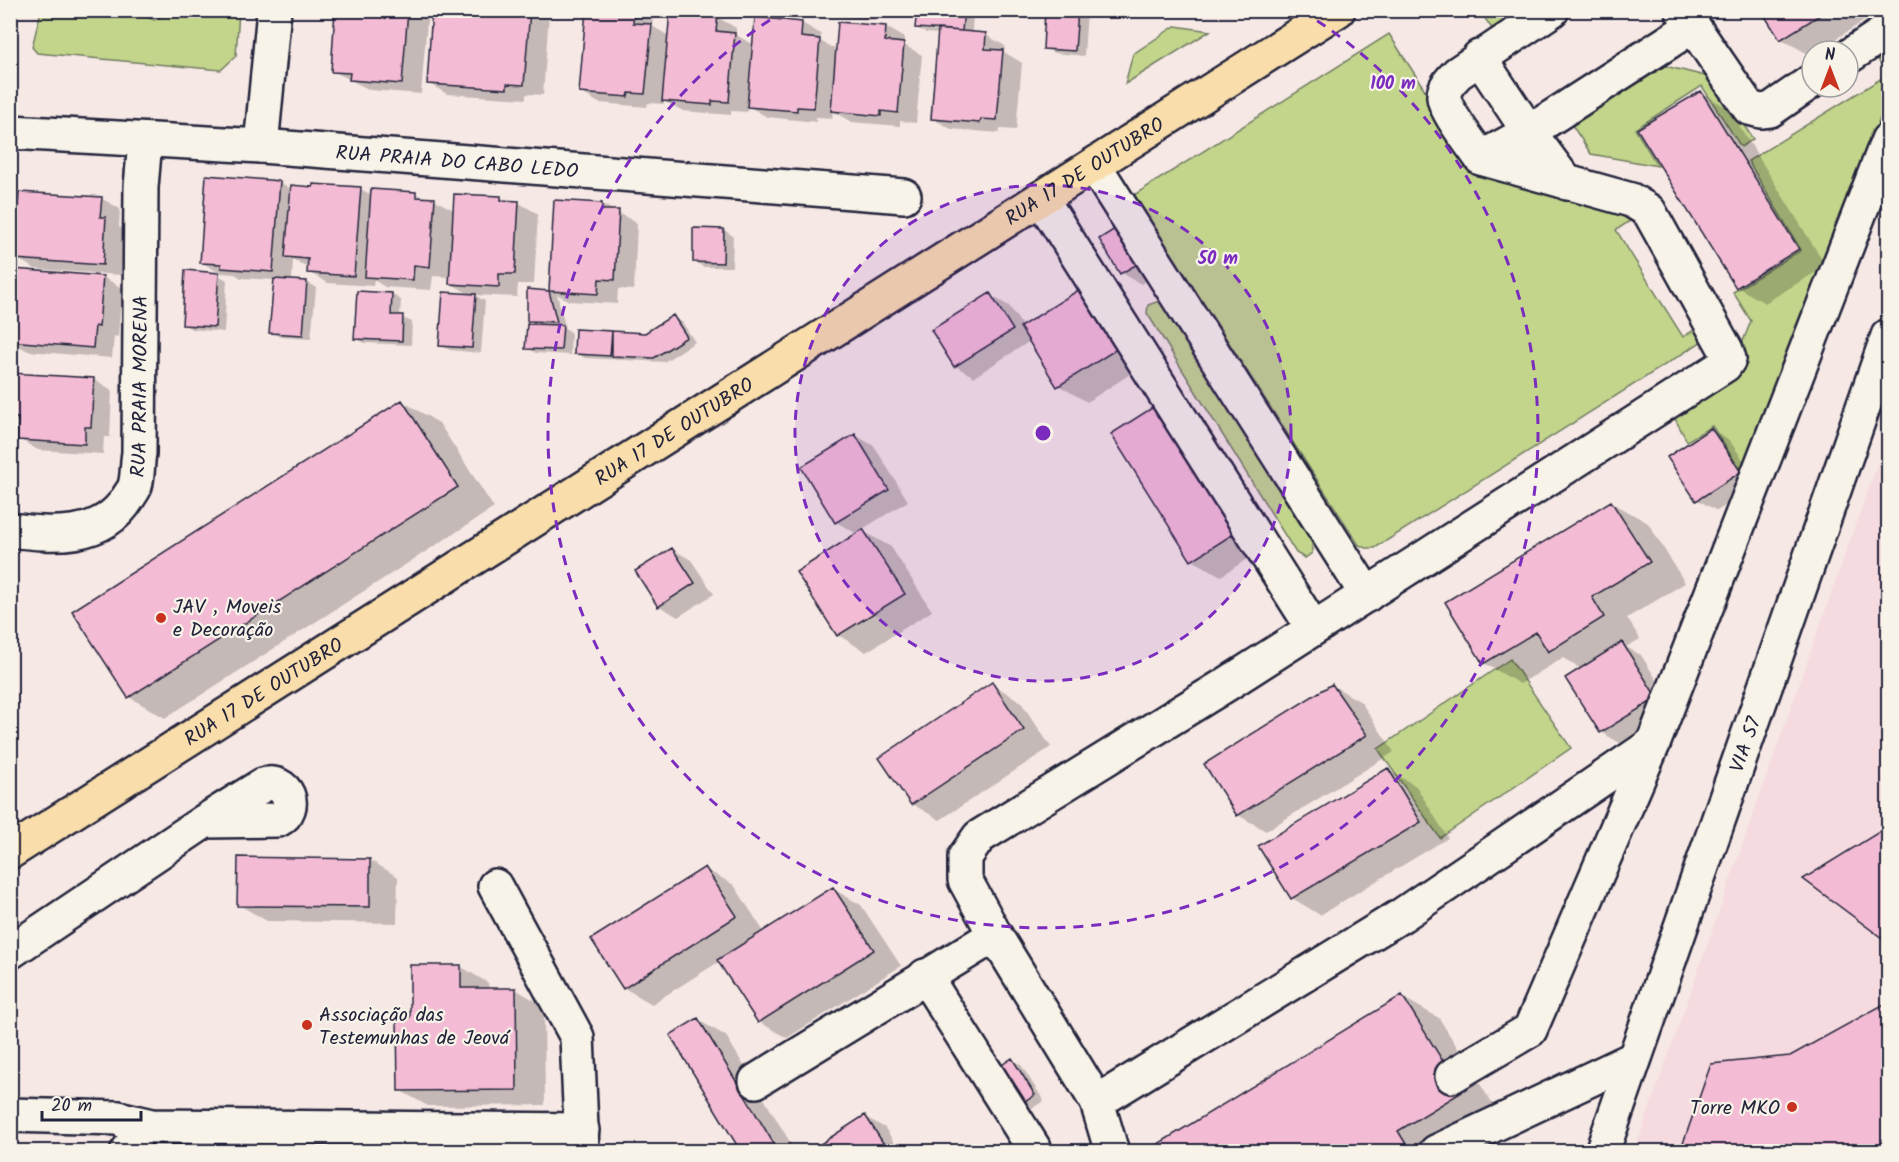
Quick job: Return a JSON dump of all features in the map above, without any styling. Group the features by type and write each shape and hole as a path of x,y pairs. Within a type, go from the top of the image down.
{"main road":[{"name":"RUA 17 DE OUTUBRO","path":"10,852 1338,10"}],"street":[{"path":"261,146 274,10"},
{"path":"1112,1152 1097,1102 995,934 965,880 965,857 979,837 1367,595 1725,365 1729,359 1649,211 1631,200 1481,158 1448,108 1444,96 1448,84 1458,73 1552,10"},
{"path":"1481,158 1529,132 1688,18 1749,108 1761,111 1770,110 1800,89"},
{"path":"1860,49 1888,30"},
{"path":"1479,57 1529,132 1567,183"},
{"name":"RUA PRAIA DO CABO LEDO","path":"10,132 261,146 904,196"},
{"path":"1452,1076 1530,1030 1653,744 1888,140"},
{"name":"RUA PRAIA MORENA","path":"10,530 43,533 78,532 102,525 122,508 135,486 139,453 141,187 145,141"},
{"path":"1094,165 1367,595"},
{"path":"1041,198 1313,628"},
{"name":"VIA S7","path":"1605,1143 1888,336"},
{"path":"1097,1102 1402,915 1653,744"},
{"path":"10,952 205,821"},
{"path":"12,1115 118,1118 137,1142 286,1139 582,1141 577,1037 495,886"},
{"path":"756,1081 995,934"},
{"path":"925,976 1036,1152"},
{"path":"1436,1152 1633,1059"},
{"path":"1575,1152 1605,1143"}],"shaded area":[{"path":"1888,435 1888,1151 1634,1152 1867,492"}],"green space":[{"path":"41,11 137,11 154,20 173,11 239,11 236,56 221,70 37,53 32,47"},
{"path":"1480,11 1551,11 1501,42"},
{"path":"1175,26 1210,31 1125,84 1133,54"},
{"path":"1389,34 1475,168 1636,217 1616,230 1683,337 1702,325 1706,332 1701,342 1375,548 1366,548 1359,545 1134,195"},
{"path":"1888,40 1888,95 1768,438 1763,448 1741,471 1712,426 1687,441 1668,406 1733,366 1751,321 1733,292 1801,250 1748,161 1848,99 1860,99 1860,92 1887,75 1873,51"},
{"path":"1653,63 1713,78 1753,139 1741,147 1702,86 1635,129 1658,166 1591,154 1568,119"},
{"path":"1159,301 1312,543 1312,553 1305,558 1296,553 1147,313 1148,305"},
{"path":"1510,659 1571,748 1440,838 1378,749"}],"building":[{"path":"335,10 408,10 402,84 349,80 350,73 331,72"},
{"path":"432,10 530,10 524,85 507,84 507,89 427,84"},
{"path":"586,10 634,10 633,23 652,24 645,94 629,93 628,97 579,93"},
{"path":"834,10 866,10 865,16 834,14"},
{"path":"917,10 964,10 962,31 915,28"},
{"path":"1045,10 1078,10 1075,51 1043,49"},
{"path":"1761,10 1828,10 1780,40"},
{"path":"670,11 718,15 716,31 735,33 729,102 712,101 712,105 662,101"},
{"path":"755,17 802,22 801,37 820,39 814,108 797,107 797,111 747,107"},
{"path":"838,22 886,26 885,41 904,43 898,113 881,111 881,116 831,111"},
{"path":"938,29 986,33 985,49 1003,50 997,120 981,119 980,123 931,119"},
{"path":"1701,91 1799,249 1736,288 1637,129"},
{"path":"206,175 280,181 273,272 221,268 221,264 200,263"},
{"path":"313,184 361,187 354,276 307,273 308,259 285,257 291,185 313,187"},
{"path":"371,189 416,192 416,197 435,198 430,267 414,265 413,280 365,277"},
{"path":"19,192 102,197 100,217 106,217 103,265 14,259"},
{"path":"454,194 501,196 501,200 519,201 515,274 499,274 499,287 449,284"},
{"path":"554,200 602,203 602,210 619,210 615,280 599,279 598,294 549,291"},
{"path":"1126,222 1148,258 1120,274 1099,239"},
{"path":"693,228 724,229 723,263 693,262"},
{"path":"13,269 103,276 99,327 95,326 93,348 10,341"},
{"path":"185,270 219,273 215,327 182,325"},
{"path":"274,279 307,281 303,335 269,333"},
{"path":"1091,282 1128,342 1057,387 1020,327"},
{"path":"527,289 549,291 557,322 527,321"},
{"path":"357,291 392,293 391,315 403,315 402,341 354,339"},
{"path":"443,292 476,294 472,348 439,346"},
{"path":"990,293 1013,330 954,367 931,330"},
{"path":"673,315 687,337 654,358 612,356 612,331 645,333"},
{"path":"527,324 563,325 561,350 525,349"},
{"path":"575,329 612,331 610,356 574,354"},
{"path":"10,373 94,378 91,427 85,427 85,444 17,440 18,418 10,417"},
{"path":"402,400 458,487 128,698 72,611"},
{"path":"1155,406 1235,533 1191,561 1111,434"},
{"path":"1711,428 1741,472 1696,501 1667,457"},
{"path":"855,434 889,490 835,523 801,467"},
{"path":"1611,501 1650,562 1592,597 1604,617 1548,652 1536,632 1483,664 1445,602"},
{"path":"863,529 905,594 837,636 796,572"},
{"path":"672,548 695,583 658,607 635,571"},
{"path":"1622,642 1657,698 1600,733 1565,678"},
{"path":"992,682 1024,730 911,805 879,758"},
{"path":"1332,684 1367,735 1237,816 1204,764"},
{"path":"1388,768 1421,822 1291,899 1258,846"},
{"path":"1887,827 1888,939 1886,941 1803,879"},
{"path":"238,857 370,859 370,907 237,906"},
{"path":"705,867 737,916 623,989 591,939"},
{"path":"833,887 874,950 758,1023 717,960"},
{"path":"410,965 461,965 461,988 516,988 517,1090 398,1091 397,1017 410,1017"},
{"path":"1402,995 1462,1092 1398,1131 1411,1152 1145,1152"},
{"name":"Torre MKO","path":"1888,1002 1888,1149 1884,1152 1680,1152 1711,1064 1790,1056"},
{"path":"698,1018 777,1149 774,1152 741,1152 670,1035"},
{"path":"1012,1058 1035,1095 1019,1106 996,1069"},
{"path":"865,1115 889,1152 808,1152"}],"place":[{"name":"JAV , Moveis e Decoração","path":"161,618"},
{"name":"Associação das Testemunhas de Jeová","path":"307,1025"},
{"name":"Torre MKO","path":"1792,1107"}]}
